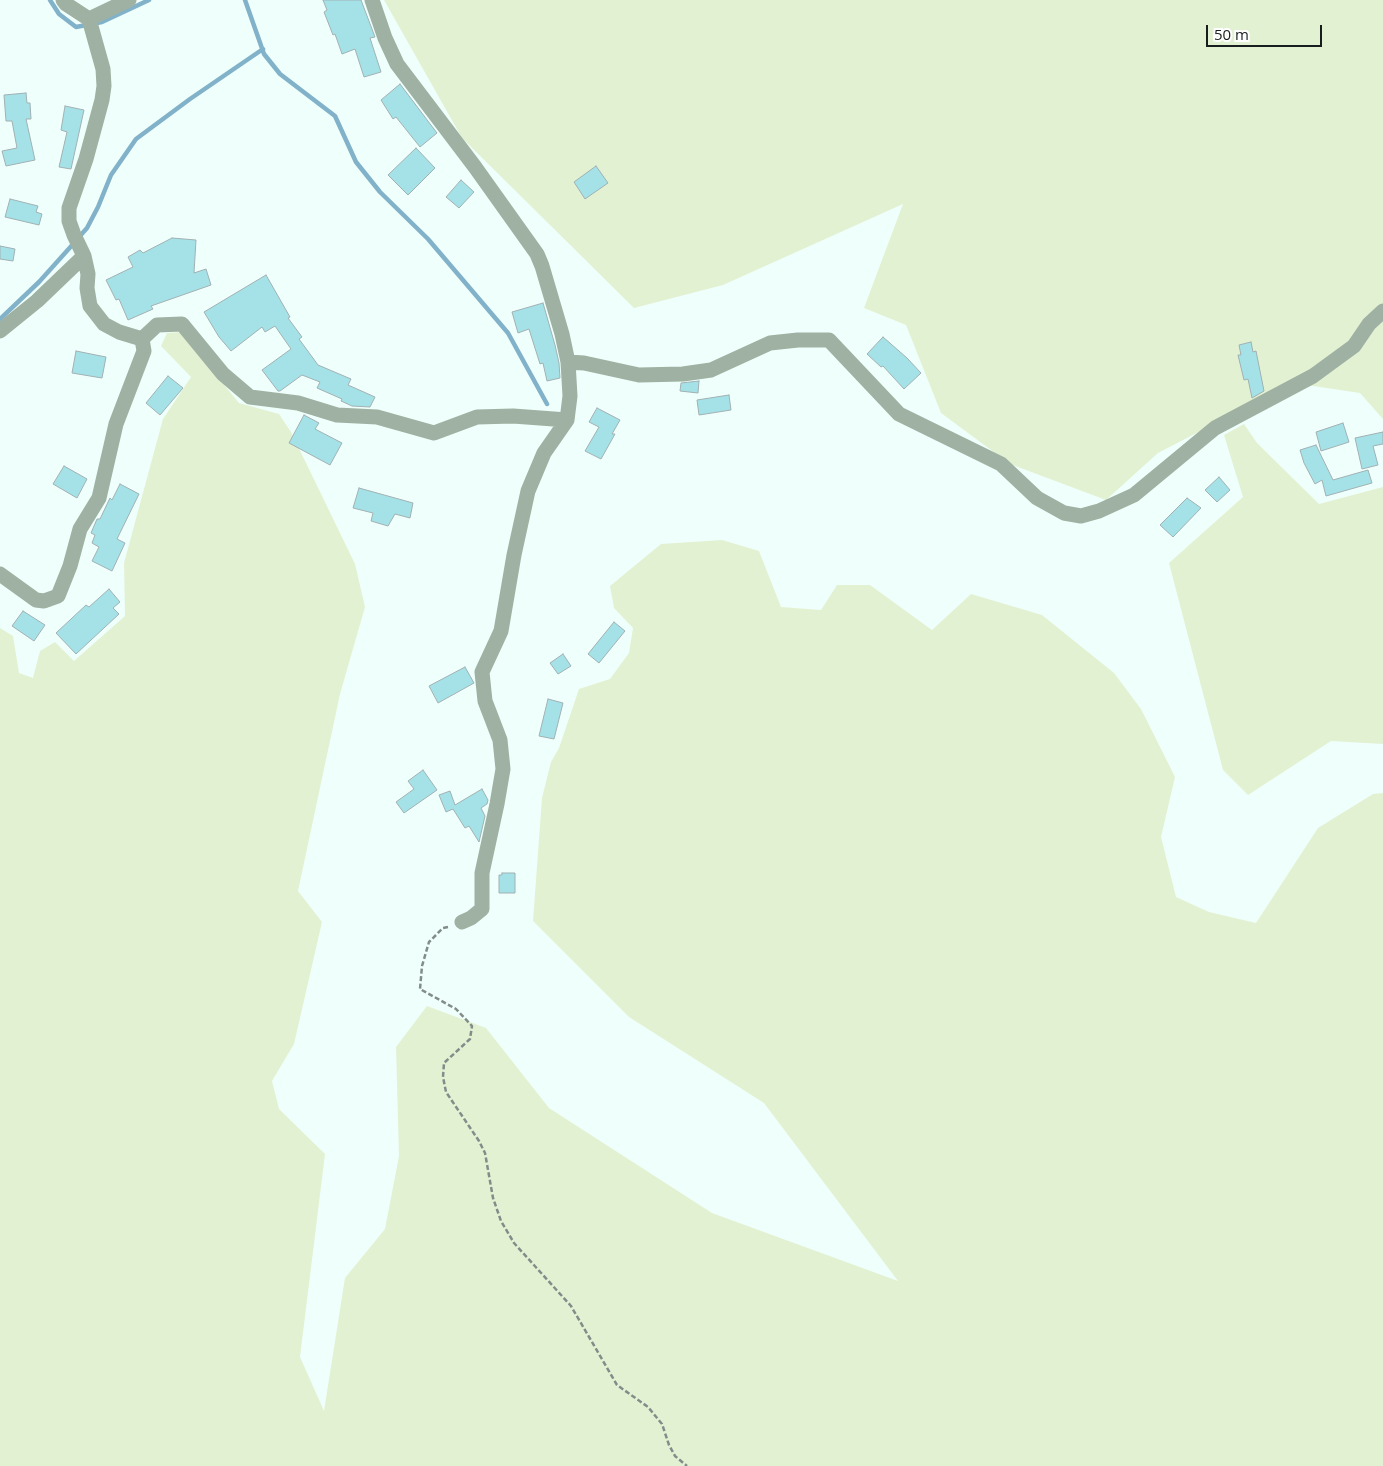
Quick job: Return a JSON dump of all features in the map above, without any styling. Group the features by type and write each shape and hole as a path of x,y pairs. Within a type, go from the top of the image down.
{"street":[{"path":"63,0 89,19 103,69 104,86 86,159 69,208 69,221 88,274 86,288 90,306 104,324 120,332 142,339"},
{"path":"89,19 129,0"},
{"path":"372,0 385,38 397,64 475,167 537,254 562,334 568,362 570,396 567,420 544,453 528,490 514,555 501,631 482,672 485,701 500,740 503,769 482,873 482,909 471,918 462,922"},
{"path":"0,331 37,301 79,245"},
{"path":"568,362 584,363 640,375 683,374 711,370 770,343 798,340 829,340 899,414 1001,464 1037,498 1064,513 1081,516 1099,511 1134,495 1215,428 1313,376 1354,346 1369,324 1383,311"},
{"path":"142,339 157,324 182,324 223,374 250,397 298,403 337,415 377,417 434,434 477,417 513,416 567,420"},
{"path":"0,574 36,600 44,601 58,596 70,566 80,530 99,498 116,424 144,351 142,339"}],"path":[{"path":"462,922 443,928 429,942 422,966 420,989 456,1009 472,1026 470,1039 444,1062 443,1078 446,1092 480,1141 485,1153 493,1198 501,1221 514,1242 571,1306 617,1385 648,1407 662,1424 675,1456 688,1466"}],"green space":[{"path":"384,0 1383,0 1383,419 1360,393 1293,383 1158,453 1106,500 1010,464 941,413 906,325 864,308 903,204 723,285 634,308 462,138"},
{"path":"181,332 239,403 279,414 291,432 355,564 365,607 340,694 298,891 322,922 294,1044 272,1081 279,1109 325,1154 300,1357 324,1411 345,1278 385,1229 399,1156 396,1047 427,1006 486,1028 549,1108 712,1213 898,1281 764,1103 629,1017 533,921 542,798 551,762 559,748 579,689 610,679 629,653 633,628 614,608 610,586 661,544 722,540 759,551 781,607 821,610 837,585 870,585 932,630 971,594 1042,615 1114,673 1141,709 1175,777 1161,837 1176,897 1209,912 1256,923 1318,828 1373,794 1383,793 1383,1466 0,1466 0,628 13,636 19,673 33,678 40,651 55,642 74,661 125,616 124,563 163,419 191,377 161,346 167,333"},
{"path":"1244,424 1257,443 1319,504 1383,487 1383,744 1331,741 1248,795 1223,770 1169,563 1243,497 1224,435"}],"building":[{"path":"323,0 361,0 375,37 370,38 381,72 364,77 355,49 342,54 324,12 327,10"},
{"path":"400,84 437,133 420,147 396,117 393,119 381,100"},
{"path":"26,93 27,103 30,103 31,119 26,119 35,160 6,166 2,151 17,148 12,121 6,121 4,95"},
{"path":"65,106 84,110 71,169 59,167 67,132 61,130"},
{"path":"416,148 435,168 408,195 388,175"},
{"path":"596,166 608,183 585,199 574,182"},
{"path":"461,180 474,192 459,208 446,197"},
{"path":"10,199 38,206 36,212 42,214 39,225 5,217"},
{"path":"172,238 196,240 194,273 206,269 211,285 151,306 153,309 128,320 119,299 116,300 106,280 133,267 128,257 140,250 143,253"},
{"path":"0,246 15,249 13,261 0,259"},
{"path":"266,275 290,317 288,318 302,337 299,339 318,365 351,379 348,385 375,397 370,407 352,406 341,401 342,399 317,388 320,382 302,375 278,391 262,370 291,349 275,326 265,332 262,327 231,351 219,337 204,312"},
{"path":"543,303 555,345 560,378 547,381 543,363 540,364 529,329 518,333 512,312"},
{"path":"883,337 921,373 904,389 883,366 881,367 867,354"},
{"path":"1251,342 1253,352 1256,351 1264,391 1252,398 1248,379 1244,380 1238,355 1241,355 1239,345"},
{"path":"76,351 106,357 102,378 72,373"},
{"path":"168,376 183,388 160,415 146,403"},
{"path":"699,381 698,393 680,391 681,383"},
{"path":"729,395 731,410 699,415 697,400"},
{"path":"597,408 620,420 612,434 615,434 601,459 585,451 599,427 589,422"},
{"path":"304,415 319,423 315,429 342,443 330,465 289,443"},
{"path":"1343,423 1349,442 1321,451 1316,432"},
{"path":"1383,432 1383,444 1373,446 1378,465 1362,469 1355,438"},
{"path":"1316,445 1333,480 1368,470 1372,483 1326,496 1322,480 1315,484 1304,463 1300,450"},
{"path":"64,466 87,479 77,498 53,484"},
{"path":"1219,477 1230,490 1217,502 1205,490"},
{"path":"120,484 139,494 117,539 125,543 112,571 92,561 99,547 92,543 95,535 91,533 97,519 100,519 110,498 112,500"},
{"path":"359,488 413,503 410,518 395,514 388,526 371,521 373,513 353,508"},
{"path":"1187,498 1201,508 1173,537 1160,525"},
{"path":"109,589 120,602 113,608 119,614 76,654 56,633 86,605 89,607"},
{"path":"23,611 45,625 34,641 12,626"},
{"path":"614,622 625,631 599,663 588,654"},
{"path":"563,654 571,666 558,674 550,663"},
{"path":"465,667 474,683 438,703 429,686"},
{"path":"548,699 563,703 554,739 539,736"},
{"path":"423,770 437,790 404,813 396,802 414,789 408,781"},
{"path":"482,789 488,800 487,804 481,808 485,816 479,842 469,826 465,828 453,809 446,812 439,795 450,791 455,805"},
{"path":"502,873 515,873 515,893 499,893 499,875 502,875"}],"waterway":[{"path":"50,0 59,14 76,27 102,22 149,0"},
{"path":"245,0 264,54 280,74 335,116 356,162 380,192 428,239 508,333 547,404"},
{"path":"79,237 87,228 98,207 111,175 136,139 263,49"},
{"path":"0,319 39,282 74,243"}]}
